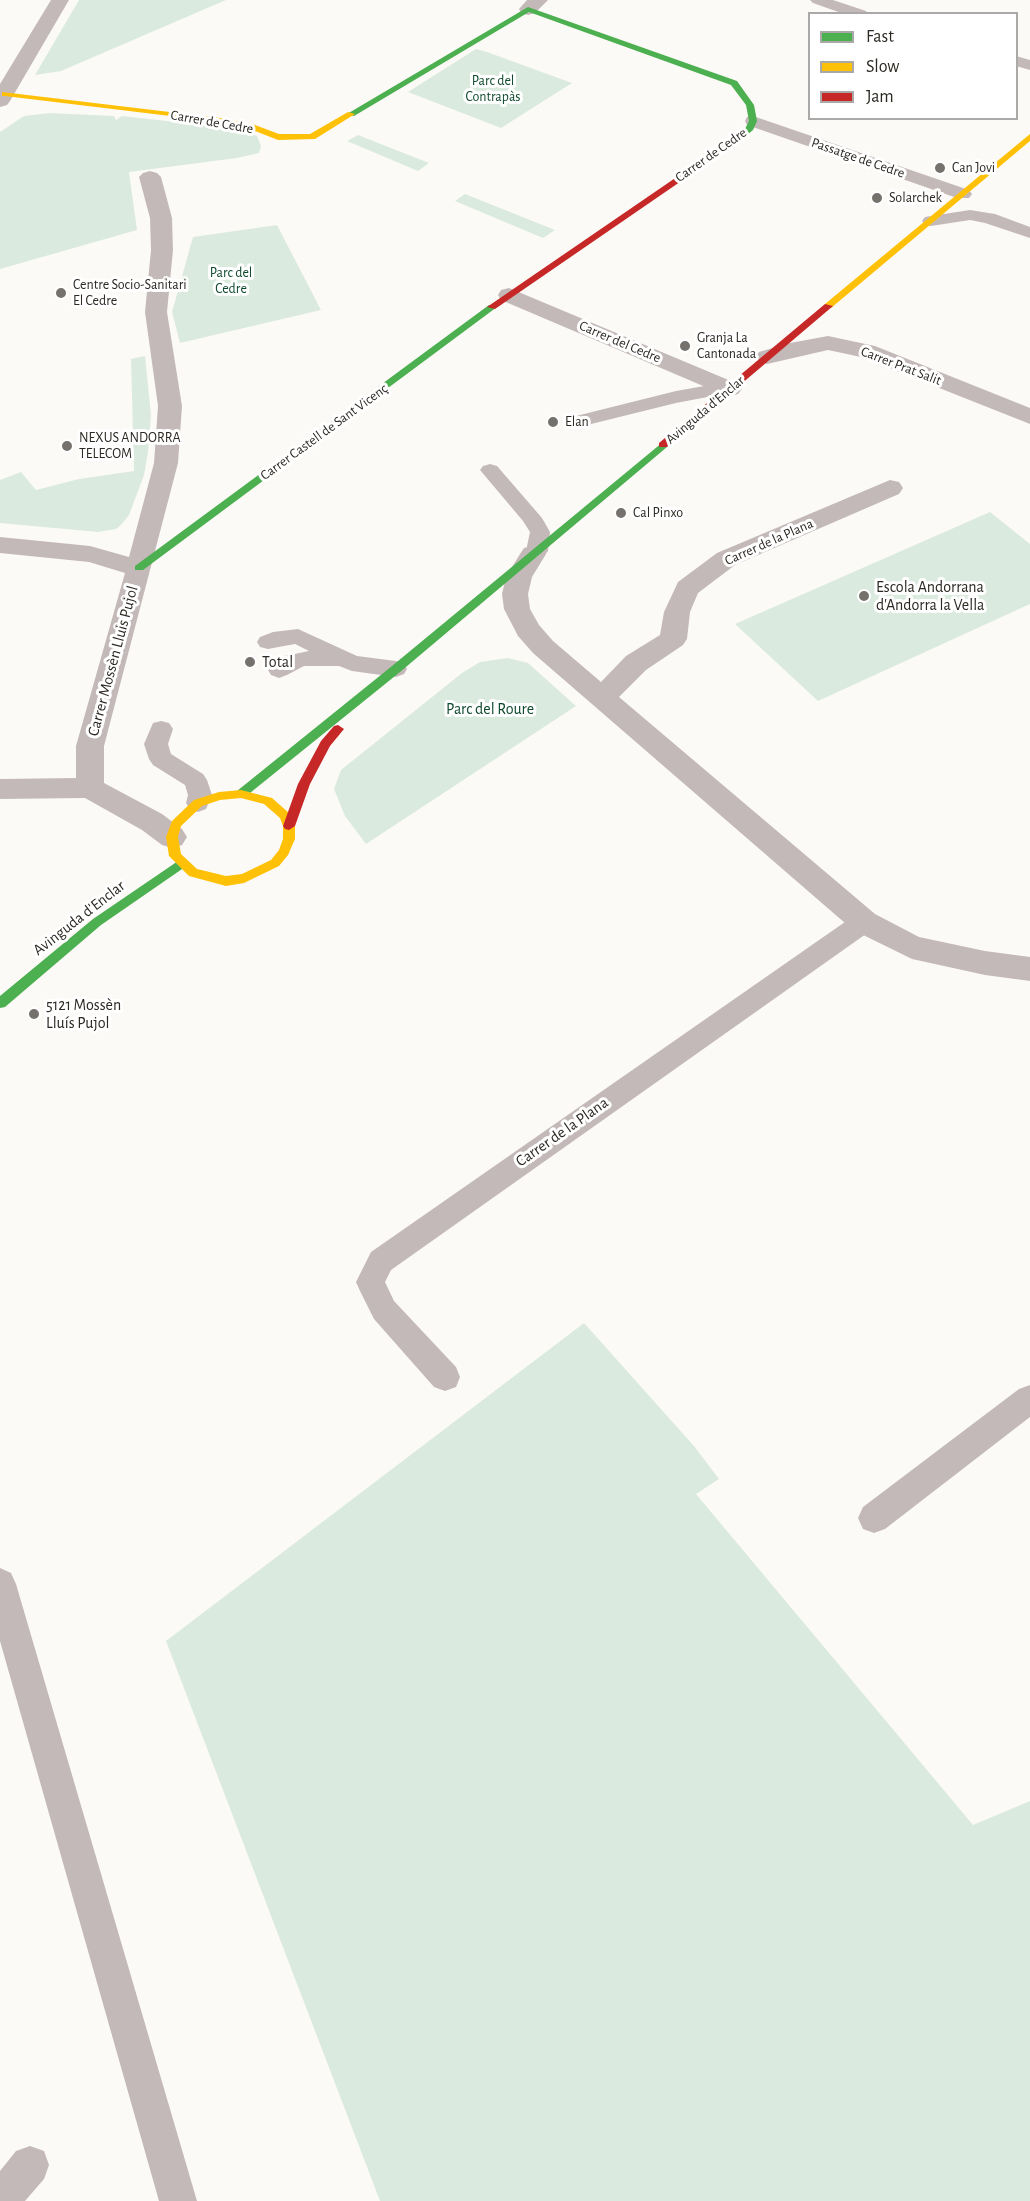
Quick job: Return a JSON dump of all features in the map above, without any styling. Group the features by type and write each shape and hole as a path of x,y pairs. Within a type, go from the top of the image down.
{"street":[{"path":"2,97 60,0"},
{"name":"Carrer de Cedre","path":"2,97 220,120 252,127 278,137 312,136 534,4 734,83 750,105 753,121 749,130 509,296"},
{"name":"Avinguda d'Enclar","path":"241,794 388,676 1030,137"},
{"path":"139,567 166,463 170,406 156,312 162,250 161,218 150,177"},
{"name":"Carrer del Cedre","path":"509,296 729,388"},
{"name":"Carrer Castell de Sant Vicenç","path":"139,567 509,296"},
{"name":"Carrer Prat Salit","path":"767,357 798,348 828,343 867,351 1030,417"},
{"name":"Carrer de la Plana","path":"602,698 636,663 673,639 676,612 687,588 726,559 890,488"},
{"name":"Carrer Mossèn Lluis Pujol","path":"0,545 90,554 139,567 90,746 90,788"},
{"path":"535,552 519,577 515,594 517,609 528,630 543,647 864,922 912,947 985,963 1030,969"},
{"name":"Avinguda d'Enclar","path":"289,826 304,784 326,744 388,676"},
{"path":"0,789 90,788 152,822 172,837"},
{"path":"241,794 255,796 278,808 289,826 290,839 284,852 275,863 244,878 208,879 193,873 175,856 172,837 176,824 198,803 219,796 241,794"},
{"name":"Avinguda d'Enclar","path":"0,1003 97,922 181,864"}],"lane":[{"path":"818,0 855,12"},
{"name":"Passatge de Cedre","path":"753,121 963,194"},
{"path":"931,221 970,216 989,218 1025,229"},
{"path":"575,422 676,397 729,388"},
{"path":"601,402 641,396 676,397"},
{"path":"490,470 532,518 540,531 535,552"},
{"path":"268,642 281,637 298,636 346,660 388,676"},
{"path":"279,670 292,661 303,658 346,660"},
{"path":"161,729 156,744 160,759 195,780 198,787 198,803"},
{"path":"180,753 181,763 188,776"},
{"name":"Carrer de la Plana","path":"445,1377 384,1310 370,1282 381,1261 864,922"},
{"path":"874,1518 1030,1399"},
{"path":"0,1584 178,2201"},
{"path":"0,2201 30,2165"}],"green space":[{"path":"79,0 226,0 61,71 35,75"},
{"name":"Parc del Contrapàs","path":"476,49 572,83 501,128 408,92"},
{"path":"50,113 114,116 116,120 122,116 238,129 257,136 261,146 259,153 237,158 129,172 137,230 0,269 0,132 24,116"},
{"path":"358,135 429,163 418,171 347,141"},
{"path":"465,194 555,230 543,238 455,201"},
{"name":"Parc del Cedre","path":"277,225 321,310 180,343 172,312 193,237"},
{"path":"145,356 151,415 148,452 144,475 129,515 121,525 116,529 98,532 0,523 0,480 21,472 36,490 79,479 134,471 131,359"},
{"path":"990,512 1030,544 1030,604 818,701 735,624"},
{"name":"Parc del Roure","path":"508,658 528,663 576,706 366,844 345,816 334,789 341,770 462,673 480,662"},
{"path":"584,1323 694,1446 719,1479 696,1494 973,1825 1030,1801 1030,2201 380,2201 166,1641"}],"traffic: fast":[{"path":"351,114 528,9 734,83 750,105 753,121 749,130 738,138"},
{"path":"139,568 492,307"},
{"path":"241,794 396,669 663,445"},
{"path":"0,1003 97,922 181,864"}],"traffic: slow":[{"path":"5,94 220,120 252,127 278,137 312,137 351,114"},
{"path":"828,306 1030,137"},
{"path":"241,794 268,801 285,816 289,826 289,839 284,852 275,863 244,878 226,881 193,873 175,856 172,837 176,824 198,803 219,796 241,794"}],"traffic: jam":[{"path":"492,307 738,138"},
{"path":"663,445 828,306"},
{"path":"289,826 304,784 325,744 338,729"}],"place":[{"name":"Can Jovi","path":"940,168"},
{"name":"Solarchek","path":"877,198"},
{"name":"Centre Socio-Sanitari El Cedre","path":"61,293"},
{"name":"Granja La Cantonada","path":"685,346"},
{"name":"Elan","path":"553,422"},
{"name":"NEXUS ANDORRA TELECOM","path":"67,446"},
{"name":"Cal Pinxo","path":"621,513"},
{"name":"Escola Andorrana d'Andorra la Vella","path":"864,596"},
{"name":"Total","path":"250,662"},
{"name":"5121 Mossèn Lluís Pujol","path":"34,1014"}]}
